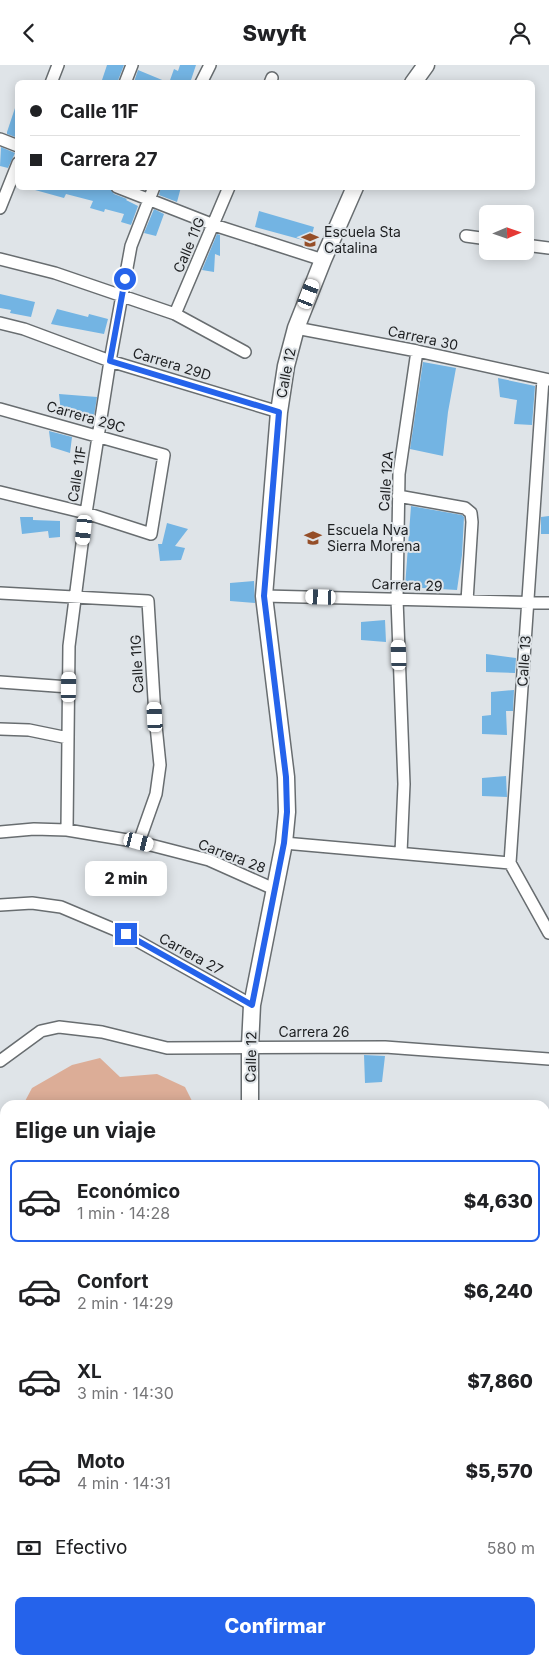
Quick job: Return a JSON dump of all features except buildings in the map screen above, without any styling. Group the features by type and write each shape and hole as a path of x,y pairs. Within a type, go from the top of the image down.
{"street":[{"path":"52,80 58,65"},
{"path":"126,80 132,65"},
{"path":"202,80 210,65"},
{"path":"415,80 426,65"},
{"path":"0,139 15,145"},
{"path":"0,208 15,170"},
{"path":"124,190 214,225 322,261"},
{"name":"Calle 11F","path":"67,831 69,646 86,513 110,361 131,246 153,190"},
{"name":"Calle 11G","path":"175,314 228,190"},
{"name":"Calle 12","path":"250,1100 252,1005 284,843 287,812 286,777 264,596 279,412 286,366 296,328 322,261 354,190"},
{"path":"466,237 479,238"},
{"path":"534,246 549,248"},
{"path":"0,259 55,273 175,314 245,352"},
{"name":"Carrera 29D","path":"0,323 24,329 110,361 279,412"},
{"name":"Carrera 30","path":"296,328 417,351 546,380"},
{"name":"Calle 12A","path":"401,853 404,784 397,599 398,474 417,351"},
{"name":"Calle 13","path":"510,863 546,380"},
{"name":"Carrera 29C","path":"0,409 164,455 151,534 86,513"},
{"path":"0,492 86,513"},
{"path":"398,496 465,508 471,513 467,601"},
{"path":"0,593 76,597"},
{"name":"Carrera 29","path":"264,596 549,603"},
{"name":"Calle 11G","path":"76,597 148,601 160,765 156,794 139,842"},
{"path":"0,682 69,687"},
{"path":"0,729 29,730 68,738"},
{"name":"Carrera 28","path":"0,832 34,829 67,831 139,842 209,859 274,889"},
{"path":"284,843 510,863 549,933"},
{"name":"Carrera 27","path":"0,905 32,903 62,907 126,934 252,1005"},
{"name":"Carrera 26","path":"0,1061 41,1031 59,1027 102,1032 167,1048 250,1046 385,1047 549,1059"}],"shaded area":[{"path":"100,1058 120,1077 157,1074 185,1087 192,1100 26,1100 32,1088 72,1065"}],"place":[{"name":"Escuela Sta Catalina","path":"310,240"},
{"name":"Escuela Nva Sierra Morena","path":"313,538"}],"route":[{"path":"125,279 110,361 279,412 264,596 286,777 287,812 284,843 252,1005 126,934"}]}
